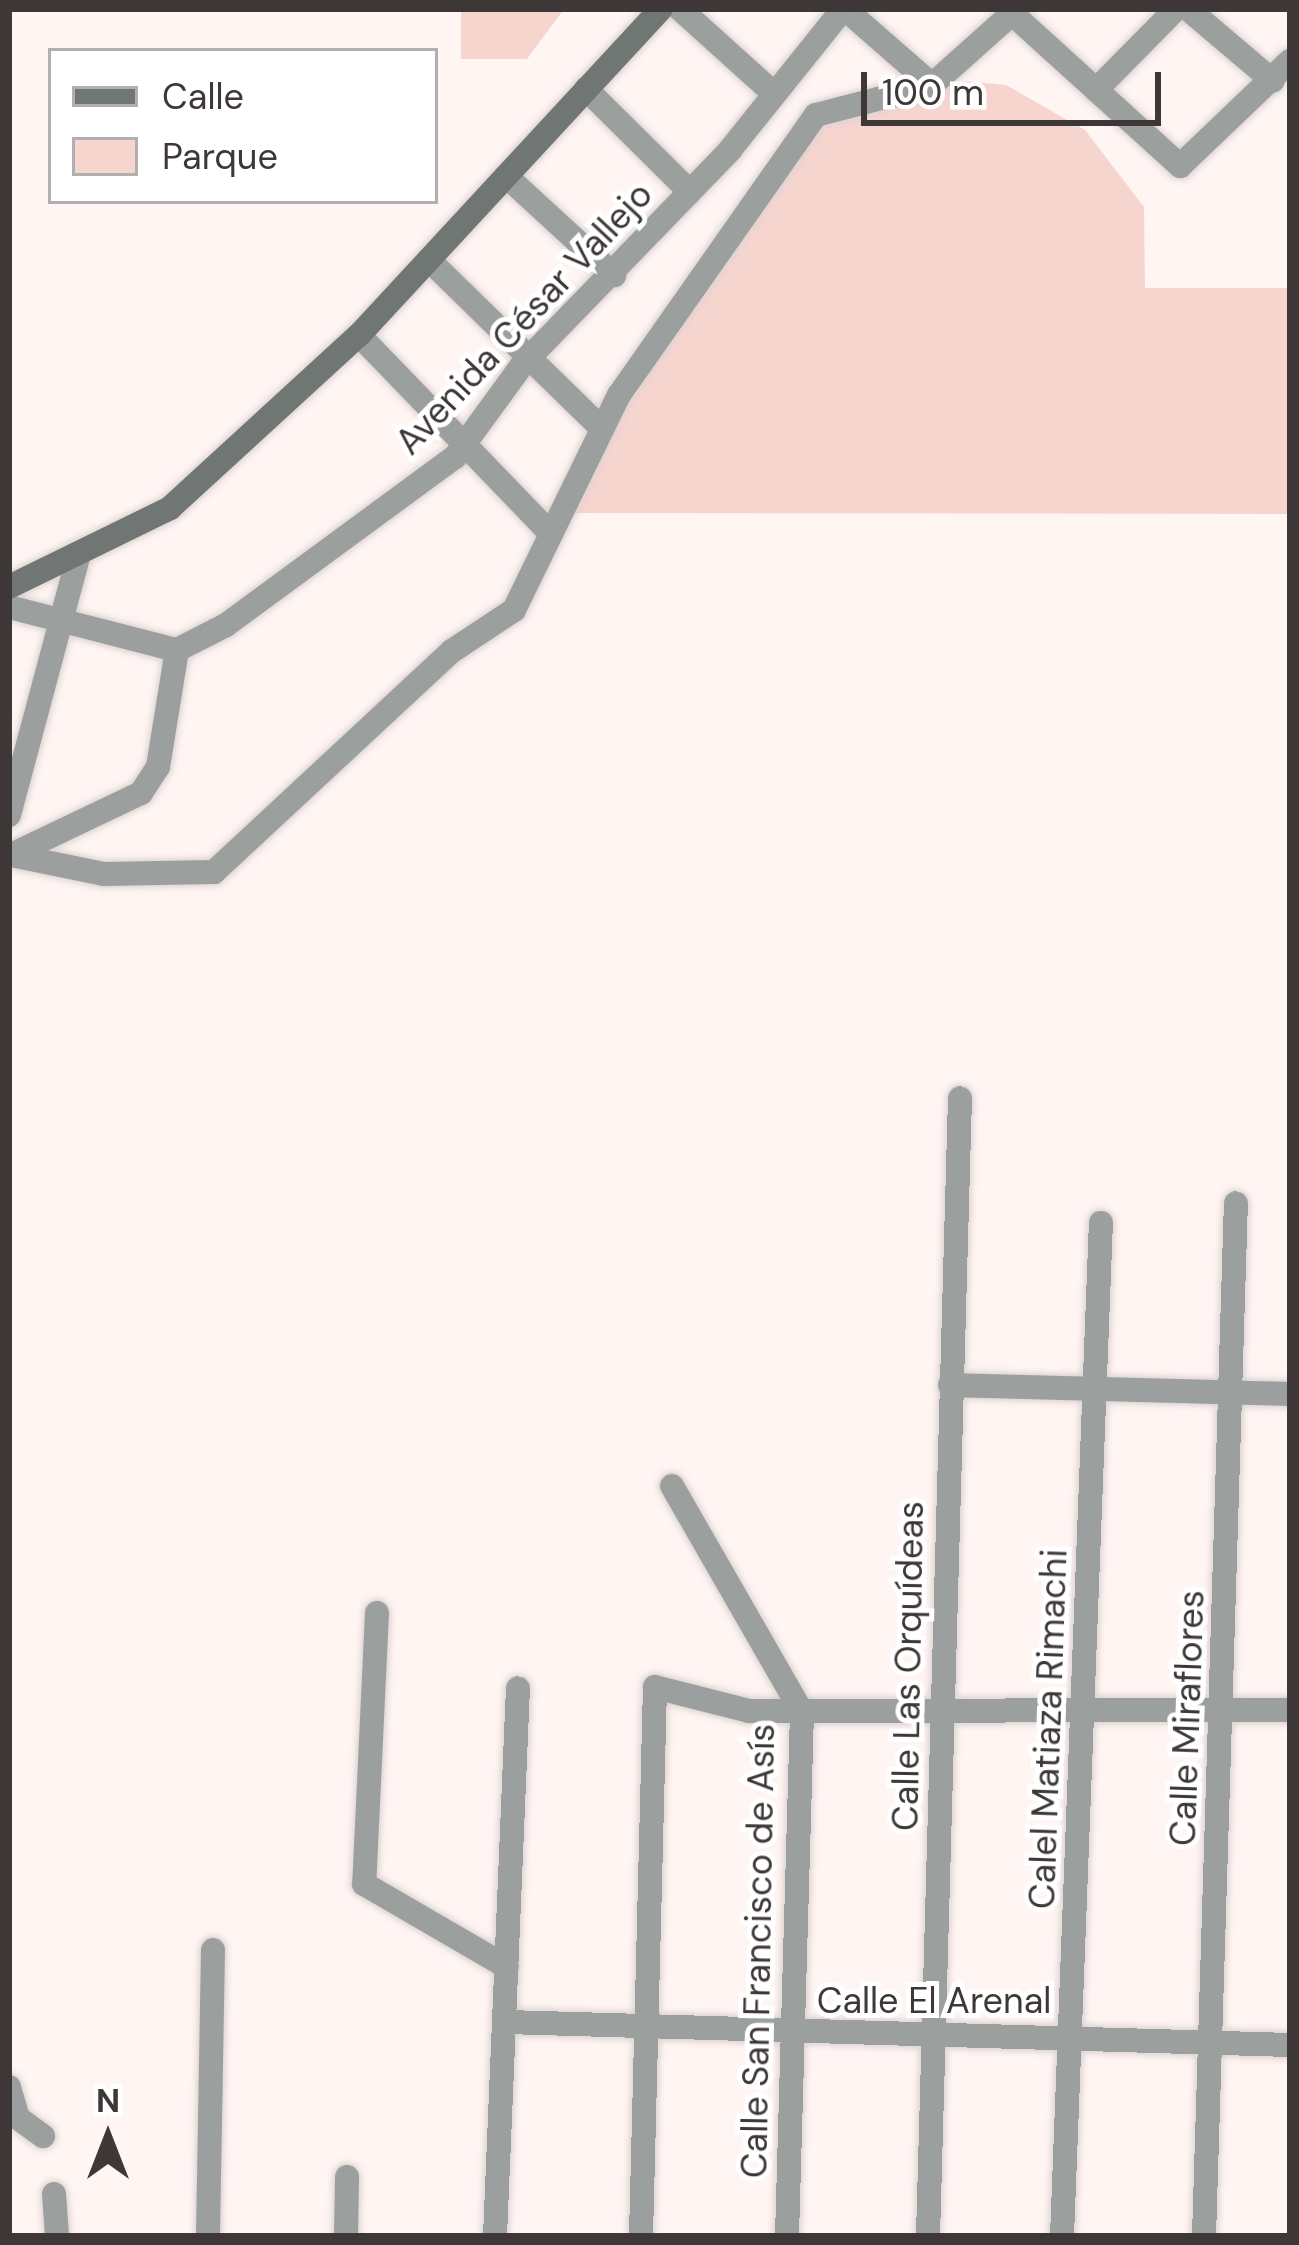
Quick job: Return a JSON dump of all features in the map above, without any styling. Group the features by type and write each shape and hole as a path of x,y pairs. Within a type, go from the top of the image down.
{"main road":[{"path":"9,587 170,508 359,335 661,9"}],"street":[{"path":"680,9 770,90"},
{"path":"844,9 932,85"},
{"name":"Avenida César Vallejo","path":"177,650 464,444 530,357 690,192 770,90 844,9"},
{"path":"1096,90 1176,9"},
{"path":"1188,9 1273,81"},
{"path":"10,855 123,876 214,872 452,651 503,622 600,427 816,115 932,85 1012,10 1180,166 1290,61"},
{"path":"586,88 690,192"},
{"path":"506,176 614,275"},
{"path":"429,260 600,427"},
{"path":"359,335 550,533"},
{"path":"9,815 67,620 79,554"},
{"path":"9,607 177,650 158,767 141,793 10,855"},
{"name":"Calle Las Orquídeas","path":"928,2236 960,1098"},
{"name":"Calle Miraflores","path":"1204,2236 1236,1392 1236,1203"},
{"name":"Calel Matiaza Rimachi","path":"1062,2236 1066,2036 1089,1711 1090,1390 1101,1223"},
{"path":"950,1385 1290,1394"},
{"name":"Calle San Francisco de Asís","path":"672,1486 802,1712 787,2236"},
{"path":"377,1612 364,1884 507,1967"},
{"path":"640,2236 651,2030 656,1687 802,1712 1290,1710"},
{"path":"494,2236 518,1688"},
{"path":"208,2236 213,1949"},
{"name":"Calle El Arenal","path":"506,2022 794,2038 1066,2036 1290,2045"},
{"path":"9,2087 18,2118 43,2136"},
{"path":"346,2177 346,2236"},
{"path":"54,2194 57,2236"}],"green space":[{"path":"461,9 564,9 527,59 461,59"},
{"path":"965,81 1006,85 1085,130 1144,207 1145,288 1290,288 1290,514 574,513 603,443 819,118"}]}
